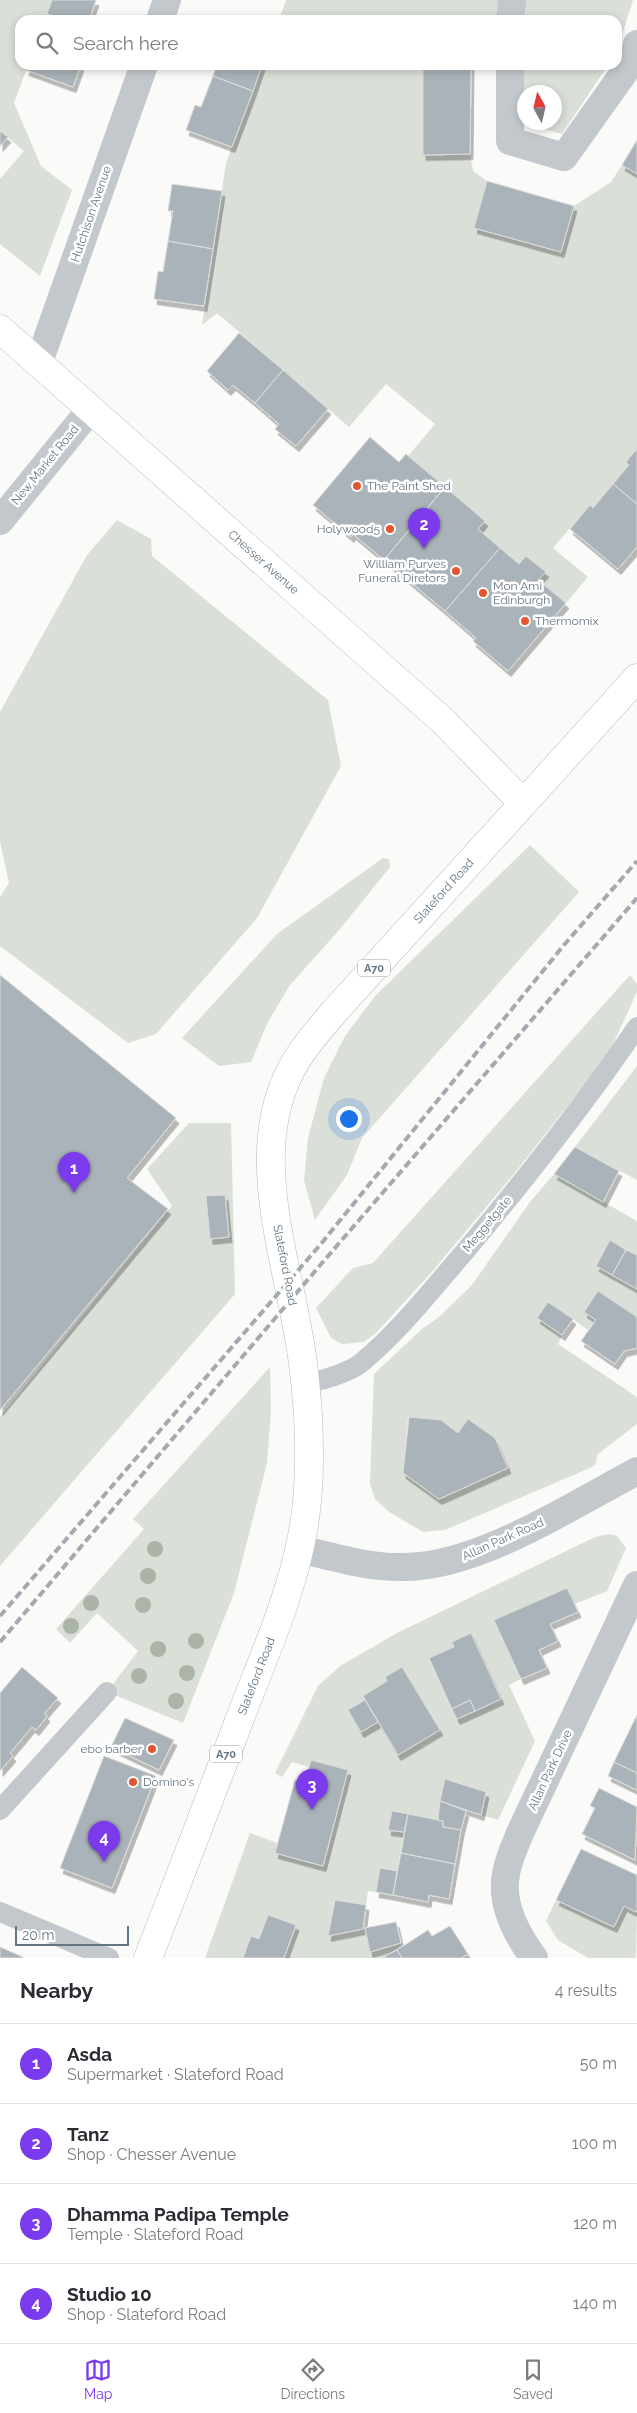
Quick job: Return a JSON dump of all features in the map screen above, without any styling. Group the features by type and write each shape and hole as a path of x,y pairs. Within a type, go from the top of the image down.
{"main road":[{"name":"Chesser Avenue","path":"0,329 443,721 522,802"},
{"name":"Slateford Road","path":"148,1958 281,1611 299,1549 309,1480 305,1383 298,1328 274,1211 270,1158 279,1100 287,1078 300,1054 334,1012 522,802 637,678"}],"street":[{"path":"162,15 167,0"},
{"path":"510,15 512,0"},
{"path":"510,70 510,141 564,157 633,60 637,44"},
{"name":"Hutchison Avenue","path":"39,362 142,70"},
{"name":"New Market Road","path":"0,521 90,410"},
{"name":"Allan Park Road","path":"299,1549 372,1566 420,1567 454,1561 471,1556 530,1528 637,1471"},
{"name":"Allan Park Drive","path":"534,1958 513,1926 506,1890 506,1875 520,1833 637,1585"}],"lane":[{"name":"Meggetgate","path":"305,1383 319,1382 360,1364 416,1308 499,1210 598,1084 637,1026"},
{"path":"0,1810 107,1692"},
{"path":"0,1912 109,1958"}],"shaded area":[{"path":"0,0 52,0 47,15 15,15 15,70 26,70 14,103 41,166 72,190 40,276 0,244 0,179 24,151 0,131"},
{"path":"286,0 500,0 498,15 281,15"},
{"path":"524,0 633,0 622,35 622,15 522,15"},
{"path":"260,70 423,70 423,154 470,154 473,171 487,181 474,228 574,206 611,182 622,165 637,174 637,449 626,462 629,465 593,508 590,505 553,548 588,577 566,603 538,580 545,572 527,556 519,564 478,529 484,520 408,456 435,424 386,384 349,427 217,313 202,325 226,163"},
{"path":"521,70 605,70 562,134 547,130 562,130 562,85 521,85"},
{"path":"117,520 151,539 152,556 328,700 341,766 257,918 156,1034 128,1043 0,946 0,897 9,883 0,841 0,712 87,555"},
{"path":"530,845 579,892 362,1138 347,1175 315,1220 304,1180 308,1138 324,1078 345,1036 376,995"},
{"path":"383,858 389,859 390,867 340,929 290,985 268,1022 251,1062 219,1066 182,1038 277,934"},
{"path":"630,975 637,984 637,992 608,1055 513,1175 431,1273 376,1333 364,1342 342,1344 331,1338 316,1308 353,1268 373,1263"},
{"path":"637,1066 637,1180 575,1147"},
{"path":"189,1123 231,1123 235,1294 0,1566 0,1417 172,1206 147,1169"},
{"path":"554,1174 637,1221 637,1255 610,1241 596,1266 637,1289 637,1317 598,1291 584,1312 596,1320 588,1330 548,1302 537,1318 562,1335 558,1344 637,1397 637,1424 598,1454 595,1465 590,1468 445,1530 423,1532 389,1512 375,1499 370,1484 374,1374 422,1329 439,1317 472,1285 530,1202","holes":["408,1417 441,1420 458,1433 468,1419 495,1438 508,1468 439,1499 403,1473"]},
{"path":"270,1367 271,1410 267,1463 234,1593 183,1723 107,1692 138,1651 97,1613 70,1643 56,1629 144,1529 133,1519"},
{"path":"609,1534 617,1536 626,1548 607,1591 575,1604 567,1588 495,1621 521,1679 509,1685 535,1741 498,1820 481,1815 486,1792 445,1779 438,1820 392,1812 388,1830 404,1832 397,1871 380,1868 376,1892 368,1891 366,1905 334,1901 328,1935 365,1928 401,1943 401,1946 386,1956 386,1958 284,1958 296,1926 268,1915 259,1939 251,1937 243,1958 205,1958 250,1833 277,1843 275,1853 323,1866 348,1770 311,1760 309,1767 292,1762 282,1777 275,1773 318,1686 340,1666 397,1633 595,1537","holes":["471,1633 501,1699 457,1719 429,1659 454,1647 452,1642","402,1667 440,1730 398,1755 378,1722 361,1732 365,1700 363,1696 387,1681 385,1677"]},
{"path":"556,1900 613,1927 624,1906 636,1912 637,1910 636,1958 588,1958 558,1940 546,1921"}],"building":[{"path":"52,0 96,0 91,15 47,14"},
{"path":"26,70 79,70 73,87"},
{"path":"215,70 260,70 253,91 213,76"},
{"path":"423,70 471,70 470,154 423,155"},
{"path":"213,76 253,91 232,147 186,130 195,105 201,107"},
{"path":"0,131 8,137 0,146"},
{"path":"637,140 637,174 622,165"},
{"path":"487,181 574,206 561,252 474,228"},
{"path":"172,184 222,191 213,249 168,241 173,211 168,211"},
{"path":"168,241 213,249 204,306 154,299 158,271 163,272"},
{"path":"239,333 283,370 255,403 233,385 228,390 207,371"},
{"path":"283,370 328,409 296,446 275,429 279,424 255,403"},
{"path":"370,437 399,462 406,454 445,487 384,560 353,534 351,537 313,505"},
{"path":"637,449 637,504 613,484 629,465 626,462"},
{"path":"613,484 637,504 637,547 618,569 570,529 590,505 593,508"},
{"path":"445,487 485,521 478,529 500,548 445,611 384,560"},
{"path":"500,548 519,564 526,556 546,572 538,580 566,603 508,671 473,641 476,638 445,611"},
{"path":"0,975 176,1118 127,1178 168,1209 0,1410"},
{"path":"575,1147 619,1171 603,1202 554,1174"},
{"path":"225,1195 229,1237 210,1239 206,1196"},
{"path":"610,1240 626,1250 612,1275 596,1266"},
{"path":"626,1250 637,1255 637,1289 612,1275"},
{"path":"598,1291 637,1317 637,1348 624,1351 615,1364 581,1341 596,1320 584,1312"},
{"path":"548,1302 573,1319 562,1335 537,1318"},
{"path":"409,1417 441,1420 458,1433 468,1419 495,1438 508,1468 439,1499 403,1473"},
{"path":"567,1588 578,1612 550,1624 558,1641 539,1650 547,1668 521,1679 494,1620"},
{"path":"471,1633 501,1699 475,1711 470,1700 452,1709 429,1658 454,1647 452,1642"},
{"path":"22,1667 58,1698 44,1714 47,1716 36,1730 32,1727 10,1753 13,1756 0,1771 0,1693"},
{"path":"402,1667 440,1730 398,1755 363,1696 387,1681 385,1677"},
{"path":"365,1700 378,1722 361,1732 348,1710"},
{"path":"470,1700 475,1711 457,1719 452,1709"},
{"path":"637,1715 637,1773 614,1762"},
{"path":"125,1718 174,1740 159,1770 111,1747"},
{"path":"104,1756 156,1776 112,1888 60,1868"},
{"path":"311,1760 348,1770 323,1866 275,1853 295,1780 305,1783"},
{"path":"614,1762 637,1773 637,1790 608,1776"},
{"path":"445,1779 486,1792 481,1815 440,1801"},
{"path":"599,1788 637,1807 635,1860 582,1834 595,1808 590,1806"},
{"path":"440,1801 466,1811 461,1830 443,1827 443,1821 438,1820"},
{"path":"392,1811 408,1814 404,1832 388,1830"},
{"path":"408,1814 443,1821 443,1827 461,1830 455,1864 401,1853"},
{"path":"581,1849 637,1875 637,1910 636,1912 624,1906 614,1927 556,1900"},
{"path":"401,1853 455,1864 449,1899 429,1895 428,1902 393,1895"},
{"path":"380,1868 397,1871 393,1895 376,1892"},
{"path":"335,1900 366,1905 363,1929 328,1936"},
{"path":"268,1915 296,1925 284,1958 243,1958 251,1936 259,1939"},
{"path":"396,1922 401,1943 370,1952 365,1928"},
{"path":"450,1926 468,1954 461,1958 402,1958 397,1950 428,1930 432,1936"},
{"path":"0,1947 23,1957 23,1958 0,1958"},
{"path":"397,1950 402,1958 386,1958 385,1956"}],"railway":[{"path":"0,1616 320,1245 564,945 637,861"},
{"path":"0,1642 322,1263 637,898"}],"place":[{"name":"The Paint Shed","path":"357,486"},
{"name":"Holywood5","path":"390,529"},
{"name":"Tanz","path":"424,549"},
{"name":"William Purves Funeral Diretors","path":"456,571"},
{"name":"Mon Ami Edinburgh","path":"483,593"},
{"name":"Thermomix","path":"525,621"},
{"name":"Asda","path":"74,1193"},
{"name":"ebo barber","path":"152,1749"},
{"name":"Domino's","path":"133,1782"},
{"name":"Dhamma Padipa Temple","path":"312,1810"},
{"name":"Studio 10","path":"104,1862"}]}
